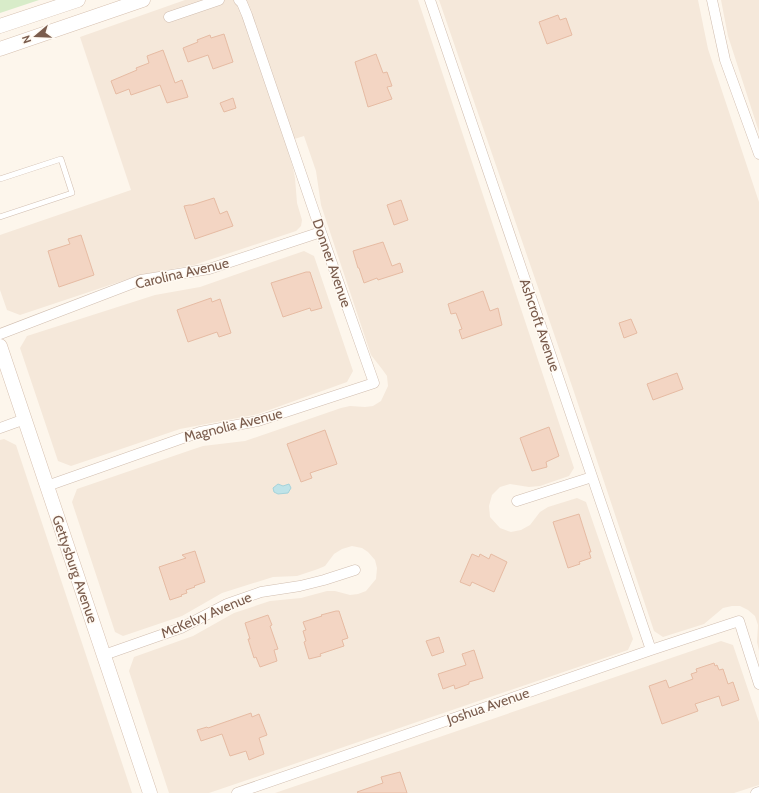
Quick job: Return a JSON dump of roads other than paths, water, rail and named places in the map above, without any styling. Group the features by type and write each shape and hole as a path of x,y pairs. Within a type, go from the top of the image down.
{"street":[{"path":"0,26 78,0"},
{"path":"0,50 143,0"},
{"path":"169,17 219,0"},
{"name":"Donner Avenue","path":"239,0 242,3 247,15 374,383"},
{"name":"Ashcroft Avenue","path":"430,0 651,650"},
{"path":"712,0 725,60 759,154"},
{"name":"Carolina Avenue","path":"0,334 141,280 209,269 321,232"},
{"name":"Gettysburg Avenue","path":"0,346 150,793"},
{"name":"Magnolia Avenue","path":"47,486 200,432 258,421 374,383"},
{"path":"0,428 25,419"},
{"path":"517,501 592,477"},
{"name":"McKelvy Avenue","path":"104,655 181,628 227,604 261,592 300,586 355,570"},
{"name":"Joshua Avenue","path":"237,793 739,621 759,684"}],"lane":[{"path":"0,180 61,159 72,193 0,217"}],"water":[{"path":"278,484 283,486 289,484 291,488 288,493 278,494 274,492 273,488"}]}
